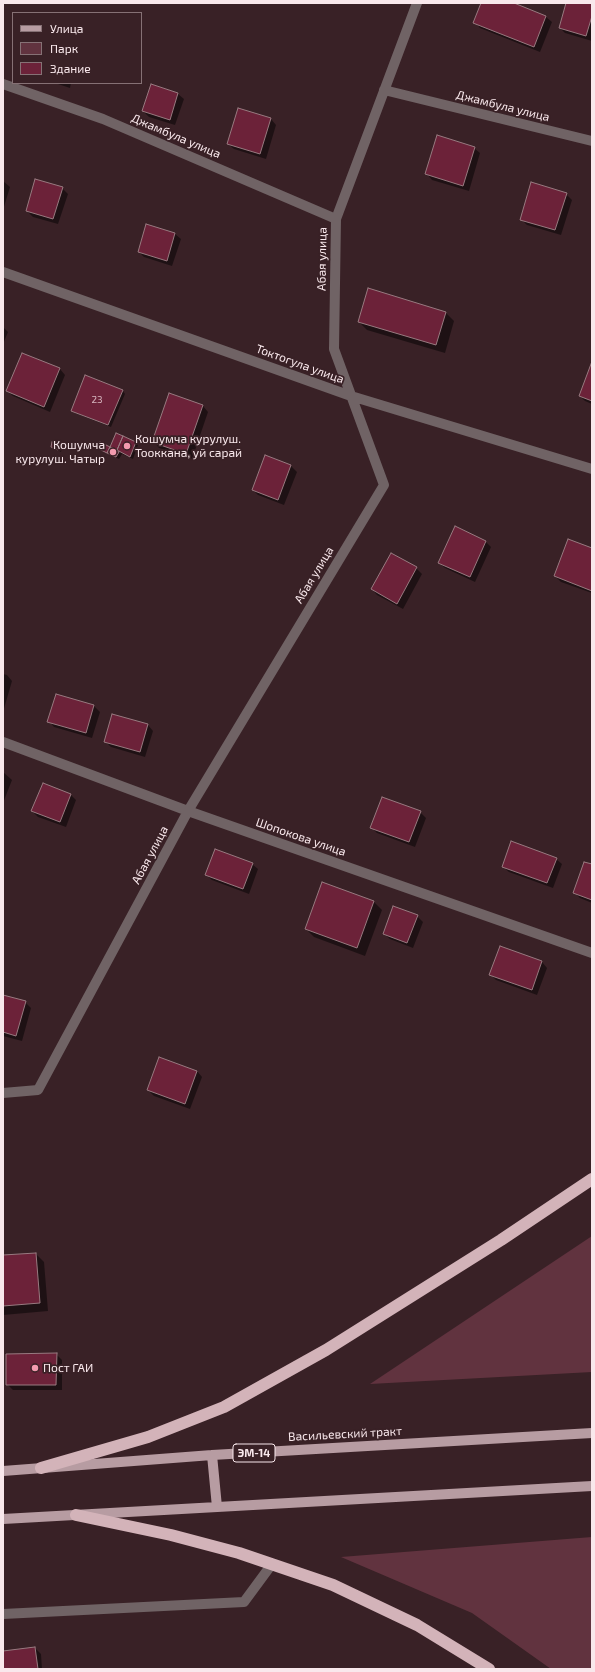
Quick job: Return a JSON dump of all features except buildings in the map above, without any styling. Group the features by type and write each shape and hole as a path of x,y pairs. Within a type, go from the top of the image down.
{"highway":[{"path":"42,1468 148,1437 224,1407 326,1350 502,1240 592,1179"},
{"path":"76,1515 171,1534 239,1553 333,1585 417,1625 489,1669"}],"main road":[{"name":"Васильевский тракт","path":"3,1471 212,1455 592,1433"},
{"path":"212,1455 217,1507"},
{"path":"3,1519 592,1486"}],"street":[{"name":"Абая улица","path":"3,1093 38,1090 188,811 384,485 334,349 336,219 416,3"},
{"name":"Джамбула улица","path":"3,84 103,119 336,219"},
{"name":"Джамбула улица","path":"384,90 592,141"},
{"name":"Токтогула улица","path":"3,272 351,396 592,469"},
{"name":"Шопокова улица","path":"3,742 188,811 592,953"},
{"path":"3,1614 244,1602 272,1564"}],"green space":[{"path":"592,1236 592,1372 370,1384"},
{"path":"592,1537 592,1669 551,1669 472,1613 341,1557"}],"place":[{"name":"Кошумча курулуш. Тооккана, уй сарай","path":"127,446"},
{"name":"Кошумча курулуш. Чатыр","path":"113,452"},
{"name":"Пост ГАИ","path":"35,1368"}]}
